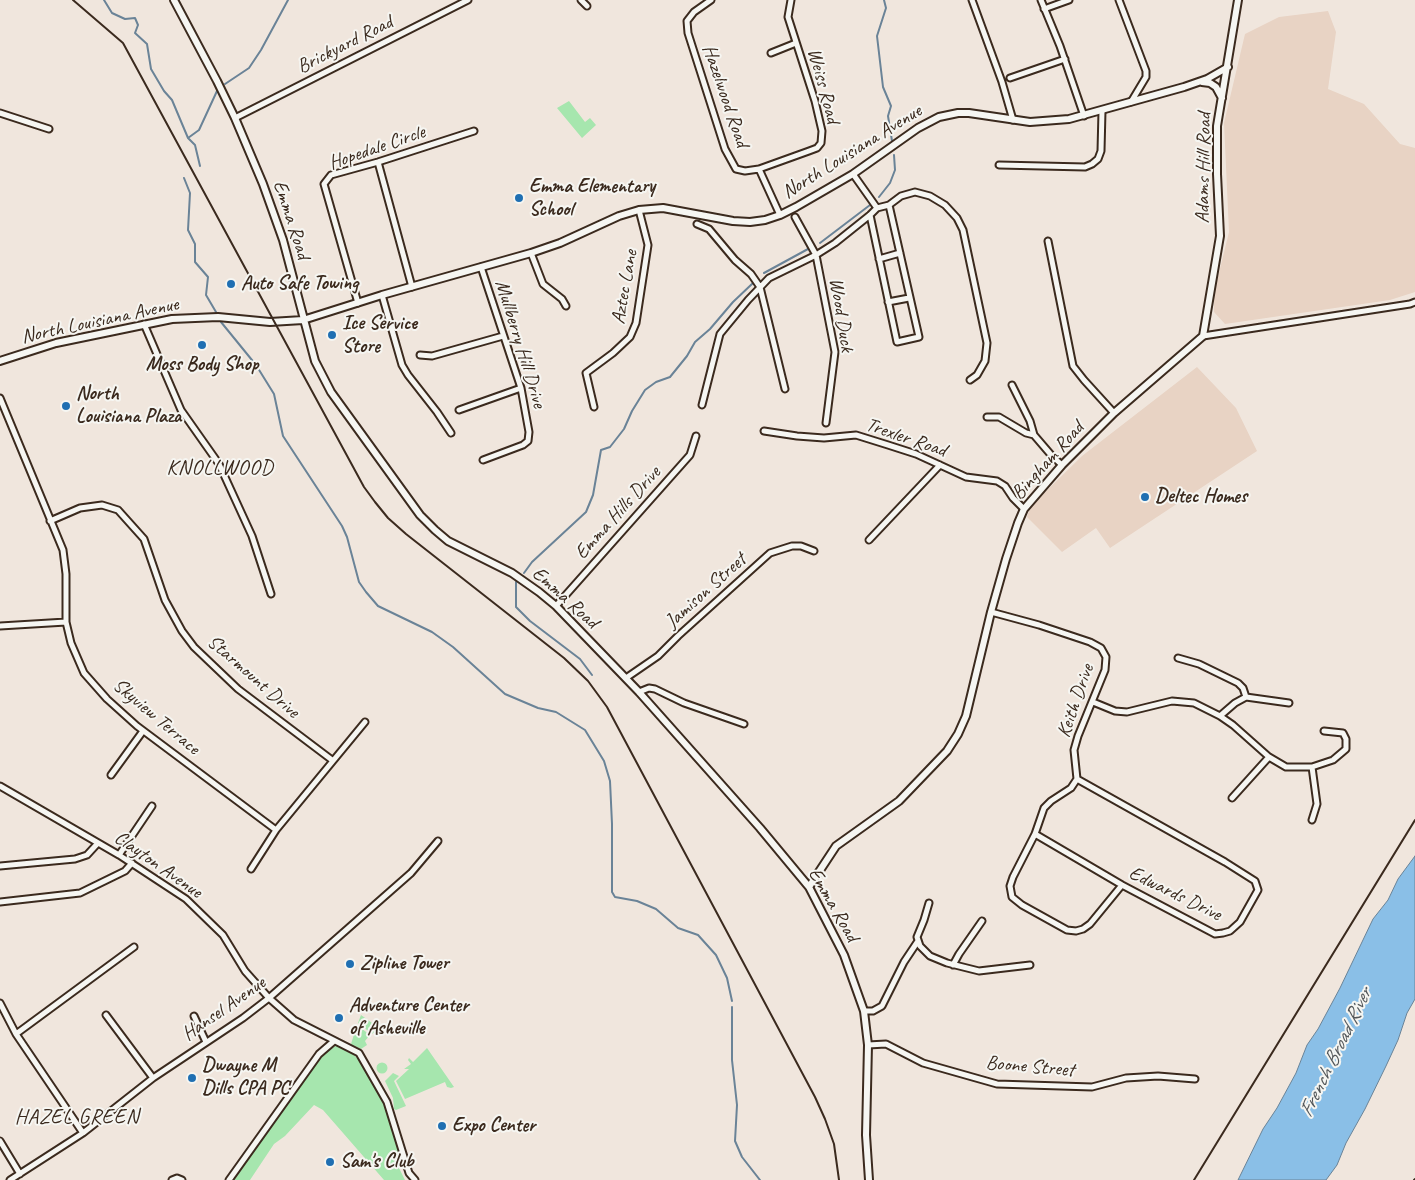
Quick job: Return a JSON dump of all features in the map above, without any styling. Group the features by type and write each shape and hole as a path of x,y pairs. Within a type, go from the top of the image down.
{"street":[{"name":"Emma Road","path":"174,0 235,118 263,184 283,240 315,361 331,392 420,515 448,541 512,573 540,592 556,606 639,692 760,828 809,887 844,955 864,1011 868,1044 866,1135 869,1180"},
{"name":"Brickyard Road","path":"235,118 468,0"},
{"path":"581,0 587,6"},
{"name":"Hazelwood Road","path":"712,0 694,12 687,21 688,33 725,149 736,169 745,171 758,169 780,215"},
{"name":"Weiss Road","path":"758,169 817,148 821,143 822,130 815,101 788,17 792,0"},
{"path":"972,0 1002,82 1013,120"},
{"path":"1041,0 1065,59 1084,116"},
{"path":"1044,9 1069,0"},
{"path":"1119,0 1146,71 1146,76 1131,102"},
{"name":"Adams Hill Road","path":"1203,336 1220,236 1217,132 1238,0"},
{"path":"771,53 796,43"},
{"path":"1010,78 1065,59"},
{"name":"North Louisiana Avenue","path":"0,361 56,343 172,319 209,317 274,322 303,320 382,294 531,253 560,243 619,216 639,210 663,208 733,221 750,222 780,215 853,174 918,128 939,117 958,113 970,113 1030,122 1084,116 1194,84 1228,66"},
{"path":"1194,84 1210,83 1216,87 1222,99"},
{"path":"1000,165 1085,167 1092,164 1098,159 1101,151 1102,110"},
{"path":"0,113 49,129"},
{"name":"Hopedale Circle","path":"358,303 324,184 331,176 474,131"},
{"path":"378,162 412,287"},
{"path":"853,174 877,208"},
{"path":"702,405 720,334 769,278 816,255 835,243 877,208 889,205 901,196 915,192 930,196 945,206 957,218 963,230 987,342 985,361 977,375 970,380"},
{"path":"870,215 897,342 918,337 889,205"},
{"name":"Aztec Lane","path":"594,408 586,373 630,337 636,323 648,245 639,210"},
{"name":"Wood Duck","path":"795,218 816,255 835,352 826,423"},
{"path":"696,224 709,229 735,260 751,274 760,287 785,389"},
{"path":"1048,241 1073,366 1114,413"},
{"path":"531,253 543,284 562,298 566,306"},
{"path":"879,259 900,253"},
{"name":"Mullberry Hill Drive","path":"482,267 521,388 529,432 528,441 523,445 483,460"},
{"path":"382,294 402,365 452,434"},
{"path":"888,302 909,298"},
{"path":"1203,336 1415,302"},
{"path":"144,324 181,410 219,464 252,536 271,594"},
{"path":"420,355 432,356 503,336"},
{"name":"Bingham Road","path":"809,887 836,846 899,802 947,752 958,734 966,716 991,612 1006,560 1024,509 1062,465 1114,413 1203,336"},
{"path":"1012,385 1030,421 1034,435 1062,465"},
{"path":"459,410 521,388"},
{"name":"Skyview Terrace","path":"0,398 63,550 66,574 66,622 71,643 84,673 107,699 144,731 276,830"},
{"path":"987,418 999,417 1026,433 1034,435"},
{"name":"Trexler Road","path":"764,431 824,438 856,435 916,454 966,478 997,481 1005,486 1017,504 1024,509"},
{"name":"Emma Hills Drive","path":"556,606 690,455 696,436"},
{"path":"869,540 940,465"},
{"name":"Starmount Drive","path":"50,521 80,508 102,505 118,510 144,538 164,600 182,631 194,647 238,689 332,760"},
{"name":"Jamison Street","path":"626,678 658,656 770,553 792,546 801,546 814,551"},
{"name":"Keith Drive","path":"991,612 1039,624 1090,642 1101,648 1106,657 1105,670 1074,750 1077,779"},
{"path":"0,626 66,622"},
{"path":"1178,658 1199,664 1238,683 1243,688 1246,697"},
{"path":"639,692 649,688 684,703 744,724"},
{"path":"1220,716 1235,703 1246,697 1290,703"},
{"path":"1093,702 1115,711 1127,712 1172,701 1194,703 1233,725 1268,757 1286,767 1312,767 1333,760 1346,749 1346,739 1343,733 1324,731"},
{"path":"251,869 276,830 365,722"},
{"path":"111,775 144,731"},
{"path":"1232,798 1268,757"},
{"path":"1312,767 1317,804 1312,820"},
{"path":"1077,779 1071,788 1051,800 1044,808 1035,834 1013,877 1010,886 1012,896 1022,905 1067,930 1076,931 1084,929 1090,924 1122,885"},
{"name":"Edwards Drive","path":"1035,834 1122,885 1215,934 1230,931 1240,922 1258,890 1255,882 1077,779"},
{"name":"Clayton Avenue","path":"0,786 119,855 186,899 223,935 245,971 269,998 294,1020 359,1053 387,1102 409,1173 415,1180"},
{"path":"119,855 152,806"},
{"name":"Hansel Avenue","path":"10,1180 83,1133 154,1078 243,1018 269,998 411,872 438,841"},
{"path":"0,866 76,859 87,855 98,843"},
{"path":"0,902 80,893 125,872 132,863"},
{"path":"929,903 917,937 920,946 930,956 954,965 979,971 1030,965"},
{"path":"954,965 959,954 982,921"},
{"path":"864,1011 874,1011 882,1006 904,962 918,941"},
{"path":"16,1034 134,947"},
{"path":"0,1004 16,1034 83,1133"},
{"path":"106,1015 154,1078"},
{"path":"194,1016 206,1042"},
{"path":"229,1180 319,1054 334,1041"},
{"name":"Boone Street","path":"868,1044 886,1044 923,1063 997,1084 1092,1087 1126,1078 1158,1076 1195,1079"},
{"path":"0,1141 20,1174"},
{"path":"172,1180 177,1178 182,1180"}],"shaded area":[{"path":"1328,11 1336,32 1328,89 1364,104 1400,144 1415,148 1415,292 1390,300 1225,324 1214,312 1214,293 1229,232 1224,123 1245,34 1279,17"},
{"path":"1197,367 1236,408 1257,451 1110,548 1096,528 1062,552 1027,517 1030,507 1082,456"}],"green space":[{"path":"569,101 585,122 590,118 596,125 582,138 557,108"},
{"path":"361,1015 379,1028 372,1034 358,1023"},
{"path":"357,1025 370,1035 365,1041 367,1045 361,1049 351,1044"},
{"path":"337,1045 352,1053 360,1061 385,1102 402,1160 397,1164 405,1180 384,1180 323,1110 314,1105 285,1136 274,1144 250,1180 231,1180 321,1055"},
{"path":"427,1048 454,1087 447,1087 445,1082 405,1099 396,1081 409,1069 404,1069 411,1064 408,1060 409,1058 413,1062"},
{"path":"382,1062 388,1068 382,1074 376,1068"},
{"path":"393,1073 399,1076 394,1081 406,1106 396,1110 394,1109 393,1098 385,1081"}],"water":[{"name":"French Broad River","path":"1415,856 1415,999 1407,1013 1398,1040 1386,1066 1346,1143 1337,1165 1326,1180 1238,1180 1263,1129 1296,1073 1307,1045 1318,1029 1340,988 1373,919 1388,900 1398,879"}],"waterway":[{"path":"104,0 112,13 125,19 135,18 138,25 135,33 147,44 151,69 164,91 172,100 188,138 195,145 200,166"},
{"path":"225,84 249,68 288,0"},
{"path":"884,0 886,8 877,36 883,87 891,106 888,116 892,141"},
{"path":"188,138 199,130 217,91"},
{"path":"879,197 890,183 895,170 894,155"},
{"path":"184,178 190,193 188,230 195,244 195,262 208,277 206,295 216,312"},
{"path":"820,243 870,205"},
{"path":"764,273 808,249"},
{"path":"524,573 532,562 586,512 593,495 601,450 610,447 624,429 645,390 656,382 670,377 687,356 695,342 710,329 733,302 753,283"},
{"path":"221,322 256,365 274,394 283,436 342,526 347,537 359,582 366,592 378,606 432,632 453,647 505,694 538,708 556,712 585,730 604,761 610,781 612,892 615,897 637,901 656,909 678,928 698,935 716,955 727,978 732,1001"},
{"path":"516,582 516,607 530,621 580,659 592,675"},
{"path":"732,1007 732,1060 737,1105 735,1141 742,1157 760,1180"}],"railway":[{"path":"73,0 123,43 364,487 375,502 388,518 406,534 564,658 588,681 607,707 815,1097 834,1144 839,1180"},
{"path":"1194,1180 1415,820"}],"place":[{"name":"Emma Elementary School","path":"519,198"},
{"name":"Auto Safe Towing","path":"231,284"},
{"name":"Ice Service Store","path":"332,335"},
{"name":"Moss Body Shop","path":"202,345"},
{"name":"North Louisiana Plaza","path":"66,406"},
{"name":"Deltec Homes","path":"1145,497"},
{"name":"Zipline Tower","path":"350,964"},
{"name":"Adventure Center of Asheville","path":"339,1018"},
{"name":"Dwayne M Dills CPA PC","path":"192,1078"},
{"name":"Expo Center","path":"442,1126"},
{"name":"Sam's Club","path":"330,1162"}],"district":[{"name":"KNOLLWOOD","path":"220,468"},
{"name":"HAZEL GREEN","path":"77,1117"}]}
